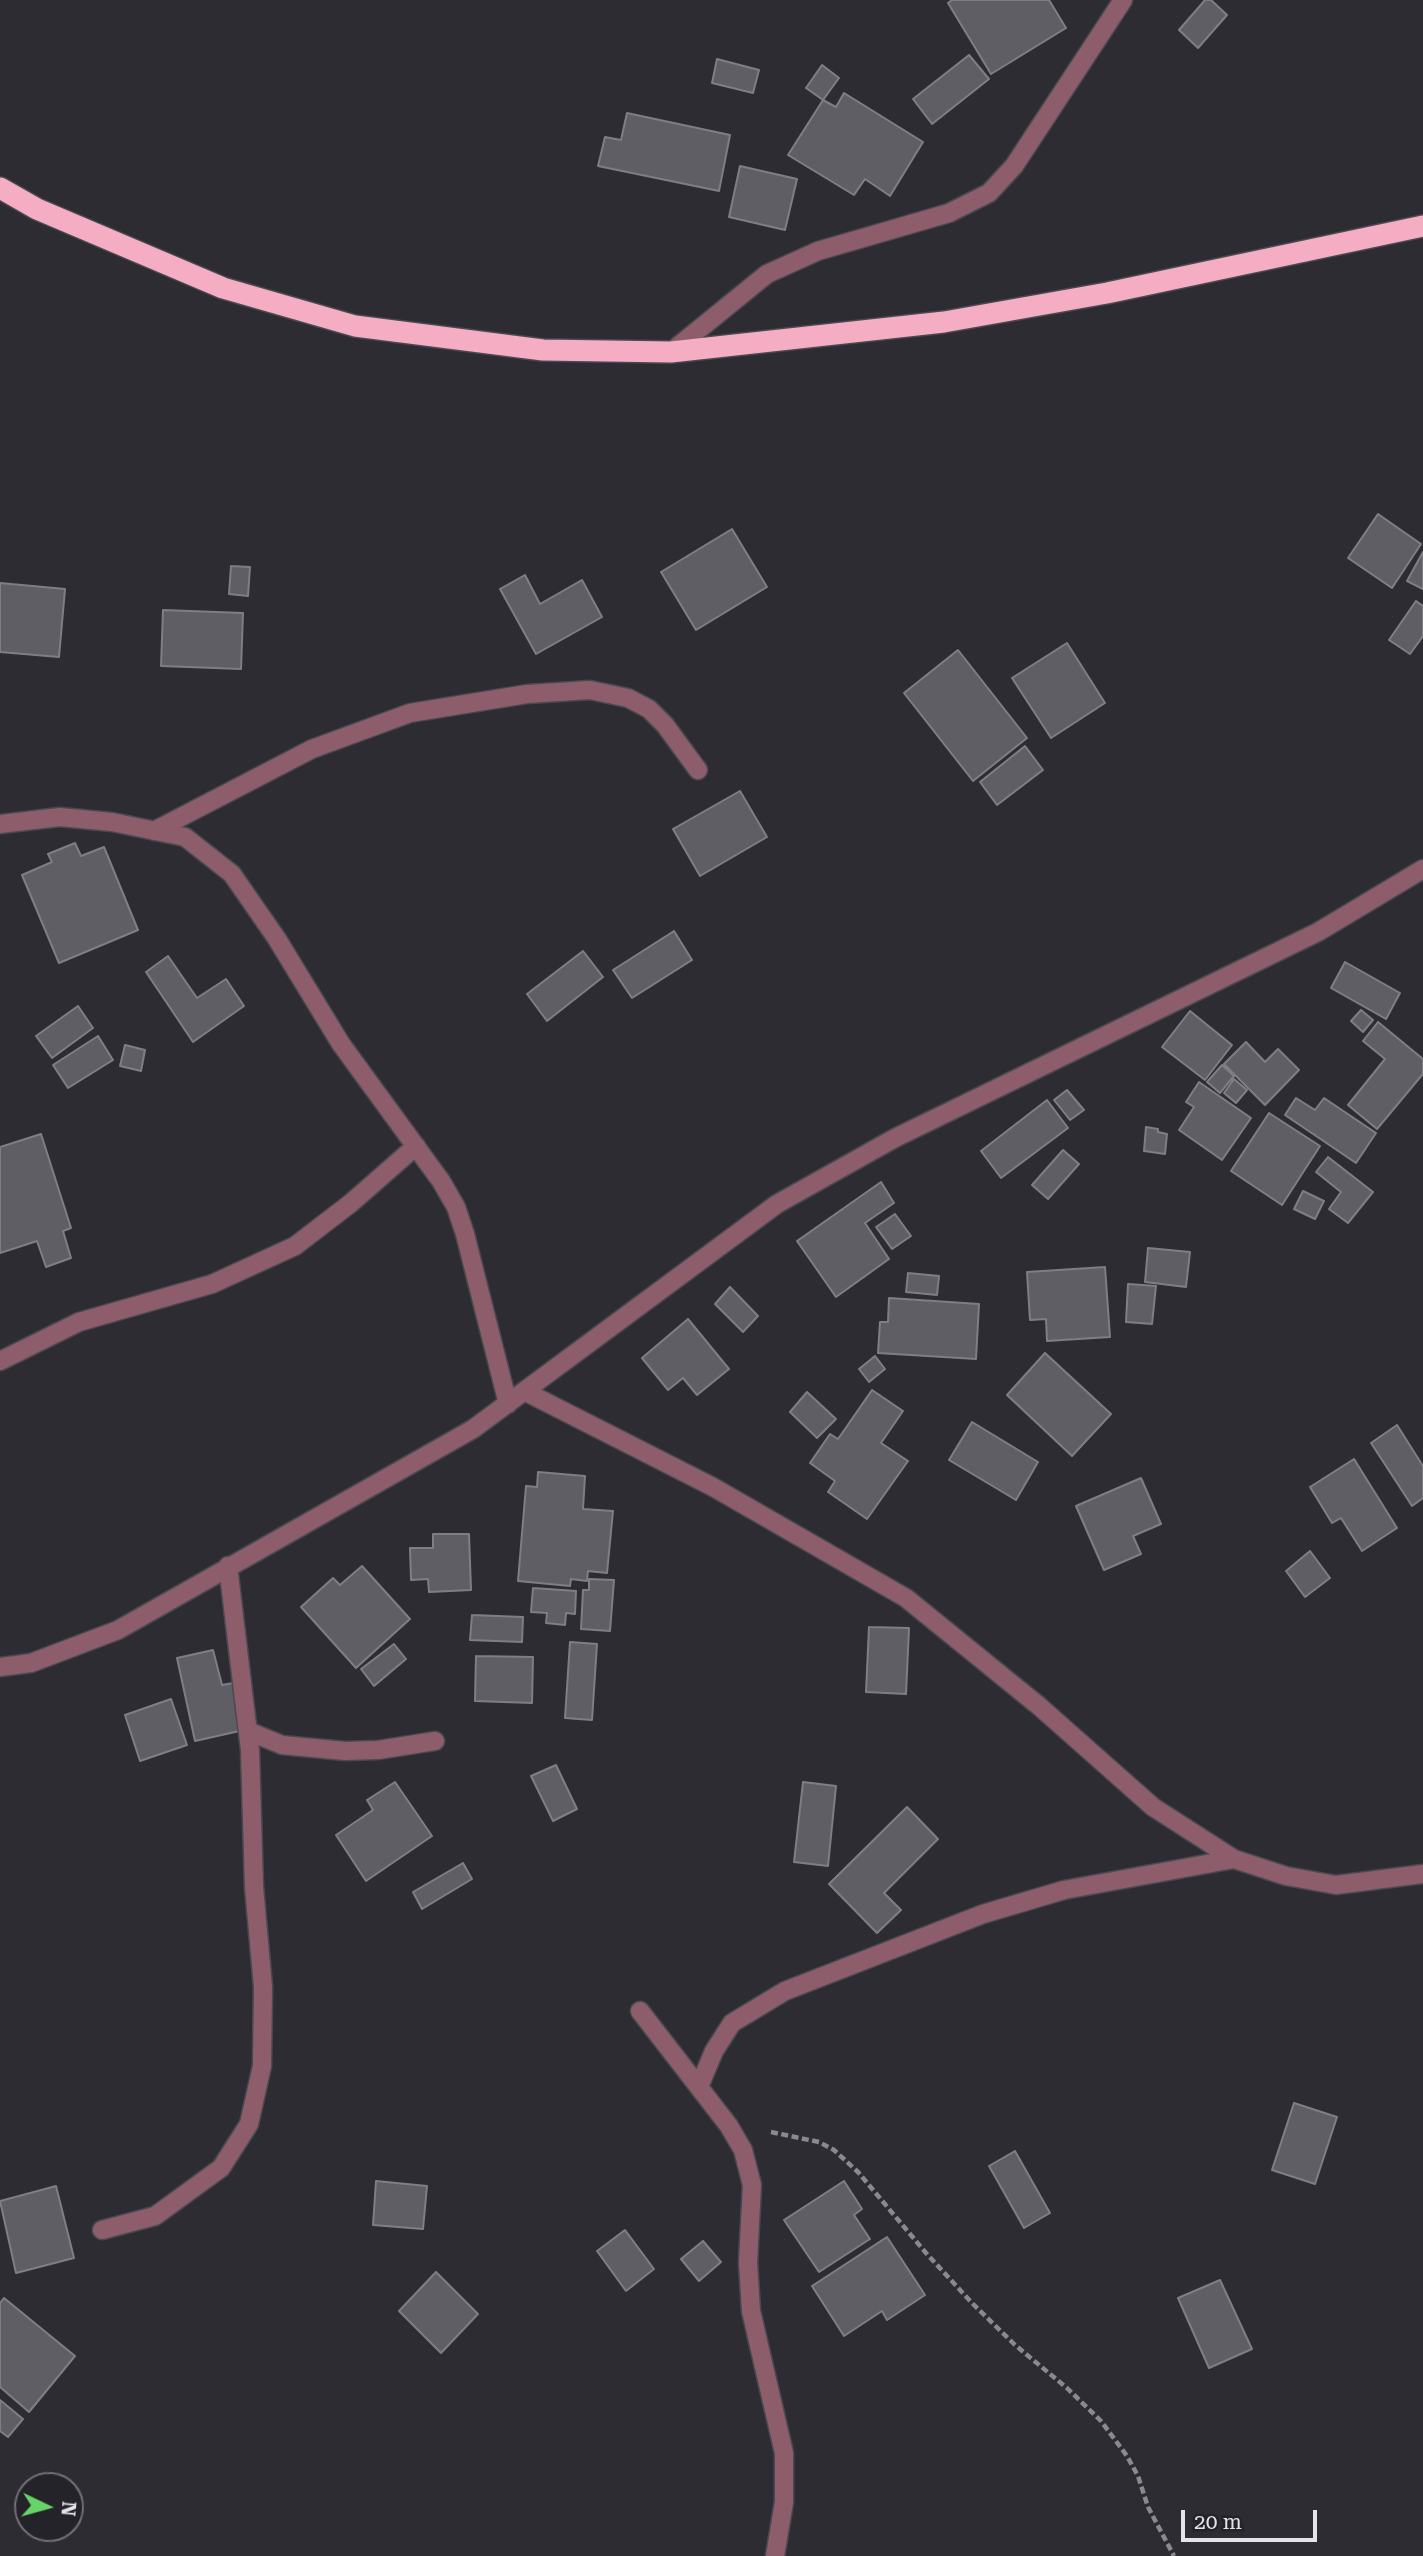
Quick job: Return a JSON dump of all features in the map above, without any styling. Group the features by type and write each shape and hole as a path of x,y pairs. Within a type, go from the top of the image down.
{"highway":[{"path":"0,188 37,209 223,288 355,326 543,350 671,352 944,322 1107,293 1423,226"}],"street":[{"path":"671,352 767,274 818,251 949,213 989,193 1014,166 1123,0"},
{"path":"154,831 312,748 410,713 527,694 590,690 628,698 649,709 665,725 698,770"},
{"path":"0,824 60,817 112,821 185,837 232,874 277,939 341,1044 441,1181 456,1208 508,1404"},
{"path":"0,1667 31,1663 118,1630 473,1429 777,1204 895,1139 1318,932 1423,869"},
{"path":"0,1361 79,1322 212,1284 295,1245 351,1203 416,1146"},
{"path":"524,1391 713,1487 906,1598 1039,1706 1153,1807 1234,1859 1286,1876 1336,1885 1423,1874"},
{"path":"102,2230 155,2216 221,2168 249,2124 262,2066 263,1987 254,1887 248,1731 228,1566"},
{"path":"248,1731 282,1745 345,1751 377,1751 435,1741"},
{"path":"699,2087 714,2051 732,2023 785,1991 997,1910 1064,1890 1234,1859"},
{"path":"640,2011 729,2126 743,2151 752,2185 748,2262 751,2311 784,2453 784,2502 775,2556"}],"path":[{"path":"729,2126 819,2142 834,2150 858,2172 926,2253 972,2302 1014,2344 1101,2421 1138,2476 1148,2507 1174,2556"}],"building":[{"path":"952,0 1049,0 1066,28 991,74 948,3"},
{"path":"1205,0 1211,0 1227,15 1198,48 1179,30"},
{"path":"969,55 989,79 932,124 913,99"},
{"path":"717,59 759,70 753,93 712,83"},
{"path":"822,65 839,78 823,100 806,88"},
{"path":"844,93 923,142 890,196 865,179 854,195 788,155 823,100 836,107"},
{"path":"627,113 730,135 719,191 598,166 605,137 621,140"},
{"path":"740,166 797,179 785,230 729,217"},
{"path":"1378,514 1421,544 1392,588 1348,558"},
{"path":"732,529 767,587 696,630 661,572"},
{"path":"1423,552 1423,589 1407,581"},
{"path":"231,566 250,567 248,596 229,594"},
{"path":"525,575 540,604 582,580 602,617 536,654 500,589"},
{"path":"0,583 65,589 59,657 0,652"},
{"path":"1416,601 1423,606 1423,636 1410,654 1389,640"},
{"path":"163,610 243,613 241,669 161,666"},
{"path":"1067,643 1105,703 1051,738 1012,678"},
{"path":"958,650 1027,738 973,781 904,693"},
{"path":"1025,746 1043,770 997,805 980,782"},
{"path":"740,791 767,837 700,876 673,829"},
{"path":"75,843 81,856 104,847 138,930 59,963 22,875 52,862 48,854"},
{"path":"674,931 692,960 632,998 613,970"},
{"path":"583,951 603,977 547,1021 527,994"},
{"path":"168,956 197,998 226,979 244,1006 193,1042 146,972"},
{"path":"1345,962 1400,993 1386,1019 1331,988"},
{"path":"78,1006 93,1028 52,1058 36,1036"},
{"path":"1361,1010 1373,1020 1363,1032 1351,1021"},
{"path":"1190,1011 1232,1045 1205,1080 1162,1047"},
{"path":"1378,1022 1423,1059 1423,1074 1377,1129 1348,1105 1385,1059 1363,1041"},
{"path":"98,1036 113,1060 68,1088 53,1065"},
{"path":"1246,1042 1265,1062 1278,1049 1299,1070 1265,1105 1224,1064"},
{"path":"125,1045 145,1050 141,1071 120,1066"},
{"path":"1222,1065 1234,1076 1220,1093 1207,1082"},
{"path":"1234,1079 1247,1090 1236,1103 1224,1093"},
{"path":"1199,1082 1251,1118 1222,1160 1179,1130 1194,1107 1186,1102"},
{"path":"1067,1090 1084,1110 1070,1120 1054,1100"},
{"path":"1296,1098 1315,1110 1324,1098 1376,1133 1356,1163 1285,1115"},
{"path":"1047,1100 1068,1128 1001,1178 981,1151"},
{"path":"1269,1113 1320,1146 1282,1205 1231,1171"},
{"path":"1146,1127 1167,1134 1165,1154 1144,1151"},
{"path":"41,1134 71,1228 63,1231 71,1258 46,1267 37,1241 0,1253 0,1147"},
{"path":"1063,1150 1079,1164 1048,1199 1032,1185"},
{"path":"1328,1157 1373,1192 1348,1223 1329,1209 1341,1192 1316,1172"},
{"path":"881,1182 894,1203 865,1223 889,1259 836,1297 797,1241"},
{"path":"1303,1191 1324,1201 1315,1219 1294,1209"},
{"path":"895,1214 911,1236 892,1249 876,1227"},
{"path":"1148,1248 1190,1252 1186,1287 1145,1282"},
{"path":"1105,1267 1110,1337 1047,1341 1046,1319 1030,1320 1027,1272"},
{"path":"908,1273 939,1276 937,1295 906,1292"},
{"path":"1128,1284 1156,1286 1152,1324 1126,1322"},
{"path":"730,1287 758,1316 743,1332 715,1304"},
{"path":"889,1298 979,1304 976,1359 878,1353 880,1322 888,1322"},
{"path":"688,1319 729,1369 697,1395 683,1378 668,1390 642,1358"},
{"path":"1045,1353 1111,1414 1072,1456 1007,1395"},
{"path":"875,1356 885,1369 869,1382 859,1369"},
{"path":"872,1390 903,1411 881,1443 908,1461 867,1519 828,1492 835,1481 810,1463 830,1434 838,1439"},
{"path":"807,1392 836,1419 817,1438 790,1412"},
{"path":"972,1422 1038,1462 1016,1500 949,1460"},
{"path":"1397,1425 1423,1466 1423,1498 1412,1506 1371,1443"},
{"path":"1354,1459 1397,1528 1362,1551 1341,1518 1332,1523 1310,1487"},
{"path":"538,1472 585,1476 583,1509 613,1511 607,1573 588,1571 587,1581 571,1579 570,1586 518,1581 526,1486 537,1487"},
{"path":"1141,1478 1161,1524 1133,1536 1141,1554 1104,1570 1076,1506"},
{"path":"433,1534 469,1534 471,1590 429,1592 428,1579 411,1580 410,1548 433,1548"},
{"path":"1310,1551 1330,1578 1305,1597 1286,1571"},
{"path":"362,1566 410,1619 356,1668 301,1607 333,1578 340,1585"},
{"path":"589,1579 614,1580 610,1631 581,1629 583,1590 589,1590"},
{"path":"533,1588 576,1591 575,1614 566,1613 565,1625 546,1623 547,1613 531,1612"},
{"path":"472,1615 523,1617 522,1642 470,1640"},
{"path":"869,1627 909,1628 906,1694 866,1692"},
{"path":"570,1642 597,1644 592,1720 565,1718"},
{"path":"394,1644 406,1659 374,1686 361,1669"},
{"path":"213,1650 222,1685 233,1683 244,1730 195,1741 177,1658"},
{"path":"476,1656 533,1657 532,1703 475,1701"},
{"path":"171,1699 187,1745 140,1761 125,1715"},
{"path":"556,1765 577,1809 553,1821 531,1776"},
{"path":"395,1782 432,1836 366,1881 336,1835 373,1810 367,1800"},
{"path":"803,1782 836,1786 828,1866 794,1862"},
{"path":"907,1807 938,1839 884,1893 901,1910 877,1933 829,1884"},
{"path":"463,1863 472,1879 422,1909 413,1892"},
{"path":"1294,2103 1337,2117 1315,2184 1272,2170"},
{"path":"1015,2151 1050,2213 1024,2228 989,2166"},
{"path":"376,2181 427,2186 423,2229 373,2225"},
{"path":"844,2181 862,2209 854,2215 870,2239 819,2272 784,2220"},
{"path":"56,2186 74,2258 16,2273 0,2201"},
{"path":"625,2230 654,2269 626,2291 597,2251"},
{"path":"887,2237 925,2295 887,2320 882,2311 844,2336 812,2286"},
{"path":"703,2241 721,2262 699,2281 681,2259"},
{"path":"436,2272 478,2314 441,2353 399,2311"},
{"path":"1220,2280 1252,2349 1209,2368 1178,2298"},
{"path":"4,2298 75,2356 29,2412 0,2387 0,2303"},
{"path":"0,2400 23,2419 8,2437 0,2431"}]}
